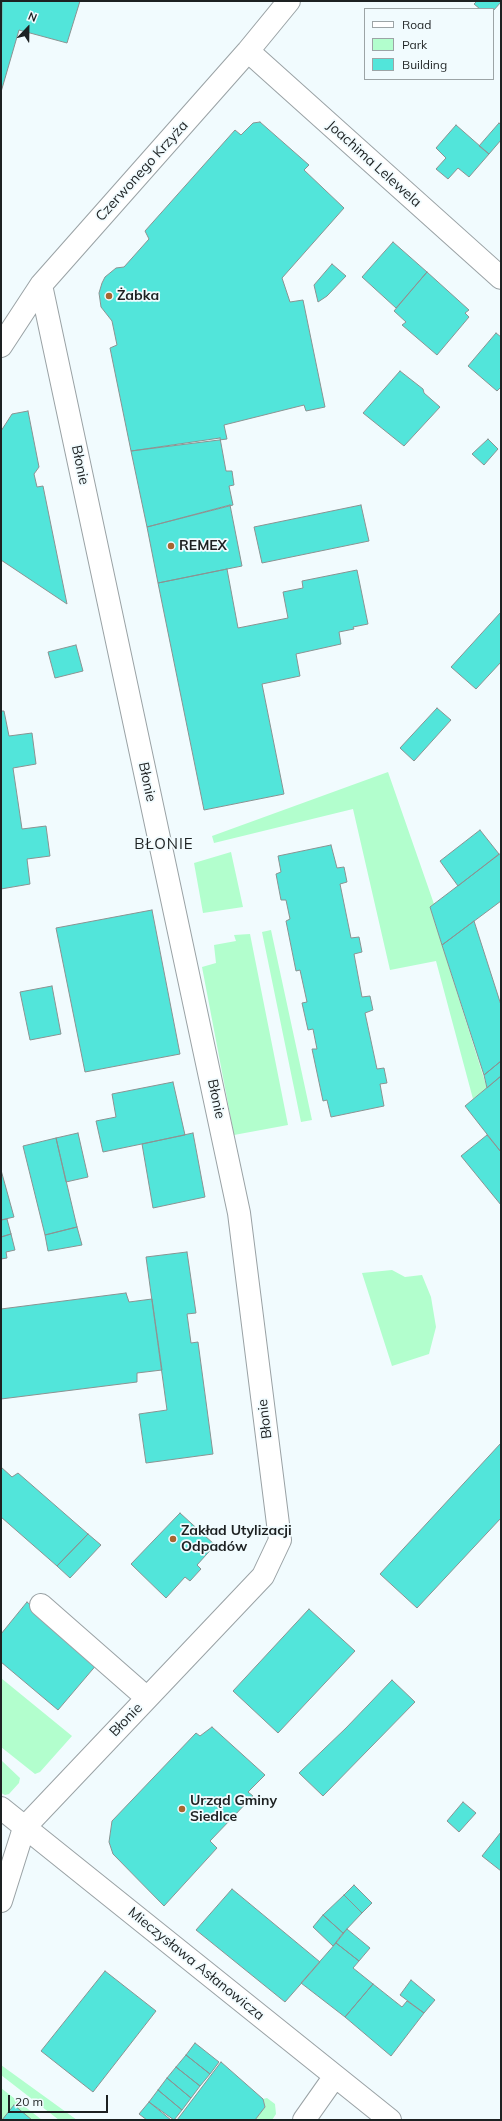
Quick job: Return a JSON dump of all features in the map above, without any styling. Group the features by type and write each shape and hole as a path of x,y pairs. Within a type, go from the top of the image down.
{"street":[{"name":"Czerwonego Krzyża","path":"1,346 41,285 248,51 289,1"},
{"name":"Joachima Lelewela","path":"248,51 501,278"},
{"name":"Błonie","path":"24,1828 263,1576 280,1540 239,1213 41,285"},
{"path":"41,1604 147,1698"},
{"name":"Mieczysława Asłanowicza","path":"1,1808 24,1828 390,2120"},
{"path":"1,1901 24,1828"},
{"path":"304,2120 335,2076"}],"green space":[{"path":"388,772 434,904 430,907 487,1088 473,1099 436,961 390,970 353,809 214,843 212,836"},
{"path":"231,852 243,907 203,913 194,863"},
{"path":"271,930 312,1120 301,1122 262,932"},
{"path":"250,934 288,1125 234,1135 202,967 216,963 214,945 236,941 234,935"},
{"path":"392,1270 405,1277 422,1275 431,1297 436,1327 429,1354 392,1366 362,1273"},
{"path":"1,1678 72,1736 40,1772 35,1774 1,1747"},
{"path":"1,1760 20,1778 19,1783 9,1794 5,1795 1,1793"},
{"path":"1,2065 77,2120 59,2120 1,2075"},
{"path":"1,2088 42,2120 1,2120"},
{"path":"267,2098 275,2104 276,2114 272,2120 255,2120 265,2107 263,2099"}],"building":[{"path":"2,1 80,1 67,43 19,30 1,92"},
{"path":"477,1 501,1 494,10 494,8 479,8 474,4"},
{"path":"260,122 309,165 304,170 344,208 282,278 290,302 303,300 325,407 306,411 304,405 224,425 227,439 131,451 110,348 117,345 112,321 101,307 99,293 102,283 105,277 116,268 124,267 149,239 145,231 235,130 241,135 253,123"},
{"path":"499,123 501,125 501,140 489,154 479,146"},
{"path":"456,125 489,154 469,177 458,168 448,179 436,169 446,158 436,148"},
{"path":"393,242 427,272 396,308 362,277"},
{"path":"332,264 346,276 327,296 318,302 314,285"},
{"path":"427,272 469,310 465,313 469,317 437,355 402,325 406,322 394,311"},
{"path":"496,333 501,337 501,387 497,391 468,366"},
{"path":"400,371 423,389 424,393 440,407 404,446 363,413"},
{"path":"28,411 39,467 34,474 37,487 43,486 67,604 1,560 1,431 12,414"},
{"path":"220,438 226,471 232,471 234,485 229,486 233,505 147,527 131,451"},
{"path":"488,439 498,449 484,465 472,454"},
{"path":"230,505 242,566 158,583 147,527"},
{"path":"361,505 369,541 262,563 254,527"},
{"path":"227,569 238,628 288,618 283,592 303,588 302,581 357,570 368,624 339,632 341,644 296,654 300,676 262,684 284,794 204,810 158,583"},
{"path":"501,612 501,662 476,689 451,667"},
{"path":"76,645 83,671 55,678 48,652"},
{"path":"437,708 451,720 414,761 400,748"},
{"path":"1,711 4,711 9,736 32,733 36,764 13,768 22,829 46,826 50,856 27,859 30,884 1,889"},
{"path":"480,830 499,854 458,886 440,861"},
{"path":"331,845 337,868 344,867 347,882 340,884 351,938 359,937 362,952 354,954 362,997 370,996 373,1010 365,1013 377,1069 384,1068 387,1083 380,1084 384,1106 331,1117 327,1100 323,1101 312,1049 317,1049 313,1029 308,1030 302,1003 307,1002 300,970 296,971 286,921 290,919 286,900 281,900 276,874 281,872 278,856"},
{"path":"501,853 501,901 442,945 430,907"},
{"path":"152,910 180,1054 85,1072 56,928"},
{"path":"474,921 501,1005 501,1061 484,1075 442,945"},
{"path":"52,986 61,1034 30,1040 20,992"},
{"path":"501,1061 501,1076 487,1088 484,1075"},
{"path":"501,1076 501,1152 465,1106"},
{"path":"173,1082 185,1135 103,1152 96,1121 116,1117 112,1094"},
{"path":"78,1133 88,1177 66,1182 56,1138"},
{"path":"193,1133 205,1197 153,1208 142,1144"},
{"path":"487,1135 501,1152 501,1205 461,1156"},
{"path":"56,1138 77,1227 45,1235 23,1146"},
{"path":"1,1170 14,1217 1,1220"},
{"path":"7,1219 11,1234 1,1237 1,1220"},
{"path":"77,1227 82,1245 48,1251 45,1235"},
{"path":"11,1234 15,1250 6,1252 7,1258 1,1259 1,1237"},
{"path":"187,1252 196,1313 187,1314 191,1343 198,1342 213,1454 146,1463 139,1414 167,1410 146,1257"},
{"path":"126,1293 129,1302 152,1299 162,1370 137,1373 137,1382 1,1399 1,1309"},
{"path":"501,1443 501,1518 417,1608 380,1574"},
{"path":"1,1467 12,1477 18,1473 88,1534 57,1566 1,1517"},
{"path":"180,1513 215,1545 197,1565 201,1569 190,1581 185,1577 166,1598 131,1564"},
{"path":"88,1534 101,1545 70,1578 57,1566"},
{"path":"27,1602 98,1663 58,1710 1,1662 1,1634"},
{"path":"309,1609 355,1651 278,1733 233,1691"},
{"path":"392,1680 415,1702 323,1796 299,1773 346,1728"},
{"name":"Urząd Gminy Siedlce","path":"212,1727 265,1775 248,1792 253,1796 210,1841 217,1848 164,1906 113,1854 109,1842 112,1821 196,1733 200,1736"},
{"path":"463,1802 476,1813 459,1832 447,1821"},
{"path":"501,1832 501,1871 482,1856"},
{"path":"354,1885 372,1903 362,1913 344,1895"},
{"path":"232,1889 320,1962 285,2002 196,1930"},
{"path":"344,1895 362,1913 343,1933 323,1915"},
{"path":"323,1915 343,1933 333,1946 313,1927"},
{"path":"347,1929 370,1948 359,1961 336,1943"},
{"path":"336,1943 359,1961 353,1968 373,1984 345,2017 301,1983"},
{"path":"105,1971 156,2011 93,2092 41,2051"},
{"path":"411,1980 435,2000 424,2013 400,1995"},
{"path":"373,1984 402,2007 407,2001 424,2013 391,2056 345,2017"},
{"path":"195,2043 219,2062 210,2074 186,2055"},
{"path":"186,2055 210,2074 200,2086 176,2067"},
{"path":"221,2062 263,2099 265,2107 255,2120 177,2120"},
{"path":"176,2067 200,2086 191,2098 167,2078"},
{"path":"167,2078 191,2098 182,2110 158,2090"},
{"path":"158,2090 182,2110 174,2120 149,2102"},
{"path":"149,2102 171,2120 147,2120 139,2114"},
{"path":"14,2105 32,2120 2,2120"}],"place":[{"name":"Żabka","path":"109,296"},
{"name":"REMEX","path":"171,546"},
{"name":"Zakład Utylizacji Odpadów","path":"173,1539"},
{"name":"Urząd Gminy Siedlce","path":"182,1809"}],"district":[{"name":"BŁONIE","path":"164,844"}]}
